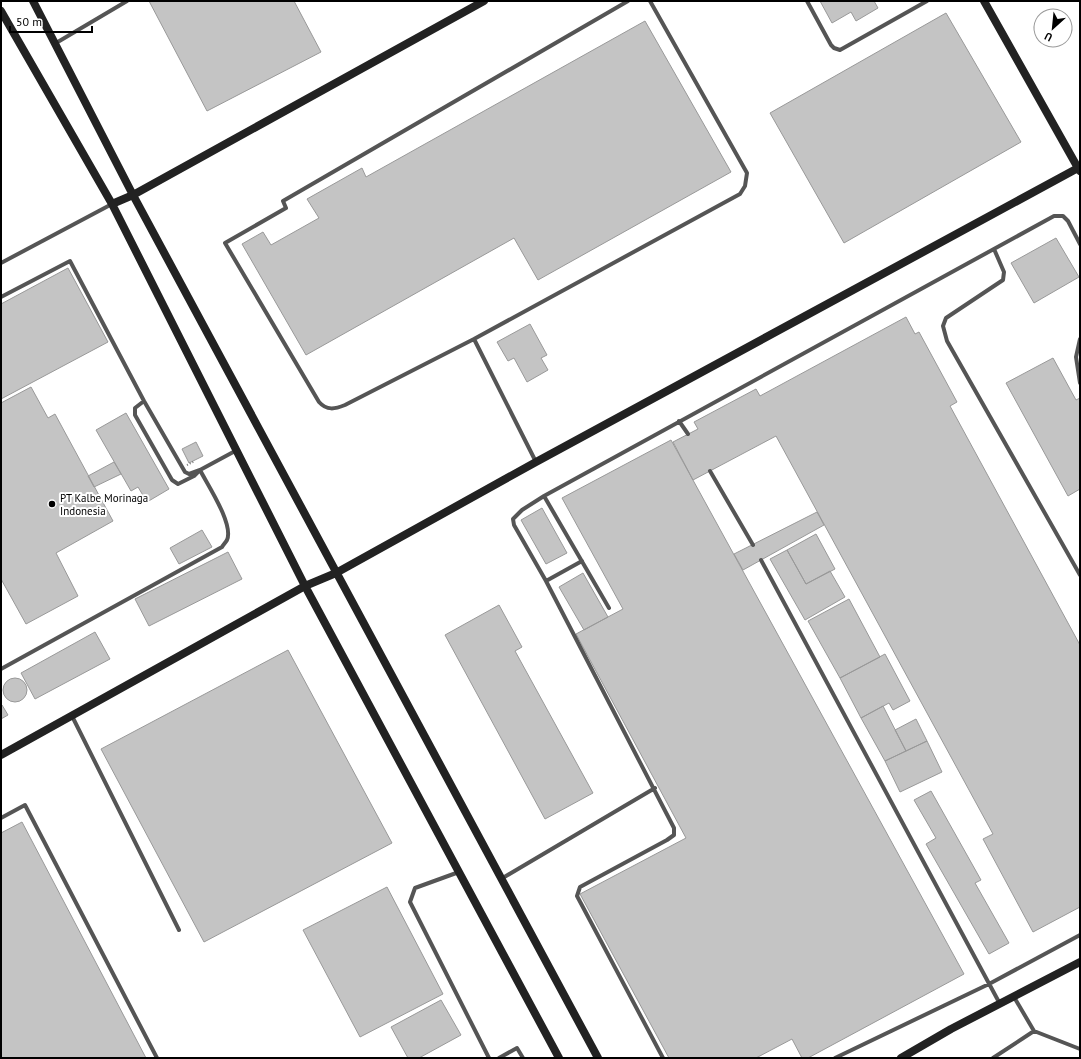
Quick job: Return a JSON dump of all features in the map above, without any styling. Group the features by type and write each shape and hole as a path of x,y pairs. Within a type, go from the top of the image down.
{"street":[{"path":"33,1 56,43 133,195 598,1058"},
{"path":"112,204 133,195 484,1"},
{"path":"1,754 305,586 336,573 536,462 1079,169 984,1"},
{"path":"1,11 112,204 305,586 559,1058"},
{"path":"902,1058 1014,996 1080,962"}],"lane":[{"path":"56,43 127,1"},
{"path":"628,1 283,201 286,208 225,243 324,407 331,409 341,406 474,339 740,194 745,186 747,174 650,1"},
{"path":"807,1 831,44 834,48 840,50 927,1"},
{"path":"1,263 112,204"},
{"path":"663,1058 577,896 580,887 674,835 674,828 655,788 546,580 514,525 513,519 522,510 544,496 1054,216 1063,216 1068,221 1080,244"},
{"path":"994,249 1004,272 1003,280 946,318 943,326 947,340 1080,575"},
{"path":"1,297 70,261 144,401 185,472 189,474 200,470 237,450"},
{"path":"474,339 536,462"},
{"path":"1080,339 1076,357 1080,384"},
{"path":"144,401 135,408 135,415 172,480 178,484 194,476 200,470"},
{"path":"679,421 688,434"},
{"path":"1,669 222,547 228,539 227,526 220,506 200,470"},
{"path":"710,471 753,545"},
{"path":"544,496 609,608"},
{"path":"761,560 1000,1004"},
{"path":"546,580 582,561"},
{"path":"72,716 179,930"},
{"path":"501,879 655,788"},
{"path":"1,818 25,805 157,1058"},
{"path":"460,872 415,888 410,902 489,1058"},
{"path":"834,1058 989,984 1080,935"},
{"path":"1014,996 1034,1031 1080,1049"},
{"path":"993,1058 1034,1031"},
{"path":"500,1058 517,1048 523,1058"}],"building":[{"path":"149,1 294,1 321,52 207,111"},
{"path":"820,1 874,1 878,8 856,21 851,12 832,23"},
{"path":"946,13 1021,142 844,243 770,113"},
{"path":"645,21 731,172 538,280 514,238 306,355 242,244 263,232 271,245 319,218 307,199 362,168 366,177"},
{"path":"1056,238 1079,277 1034,303 1011,263"},
{"path":"68,268 108,342 1,399 1,304"},
{"path":"906,317 915,334 919,332 957,402 950,406 1080,645 1080,907 1033,932 983,839 993,834 776,436 693,480 673,442 698,429 694,422 756,389 760,396"},
{"path":"530,324 547,355 541,358 548,370 527,382 514,358 508,361 497,342"},
{"path":"1053,358 1076,400 1080,398 1080,489 1068,496 1006,383"},
{"name":"PT Kalbe Morinaga Indonesia","path":"31,387 48,418 55,414 113,521 56,553 78,596 26,624 1,579 1,403"},
{"path":"126,413 169,489 147,502 138,487 131,491 96,430"},
{"path":"671,440 964,974 808,1058 802,1058 792,1039 756,1058 669,1058 580,894 686,838 576,634 623,609 562,498"},
{"path":"196,442 203,456 189,463 182,449"},
{"path":"114,462 121,474 94,487 88,476"},
{"path":"542,508 567,553 546,564 521,520"},
{"path":"817,512 824,525 743,570 734,554"},
{"path":"202,530 212,547 179,564 170,548"},
{"path":"816,534 835,569 806,584 787,550"},
{"path":"787,550 806,584 830,571 845,597 805,620 770,559"},
{"path":"228,552 242,579 149,626 135,599"},
{"path":"583,573 608,617 584,630 559,587"},
{"path":"849,599 880,657 840,678 808,621"},
{"path":"499,605 522,647 515,651 593,793 545,819 445,635"},
{"path":"95,632 110,659 35,699 21,673"},
{"path":"288,650 392,843 204,942 101,749"},
{"path":"885,654 910,701 893,710 889,703 861,718 840,678"},
{"path":"15,678 24,681 27,690 24,699 15,702 6,699 3,690 6,681"},
{"path":"2,705 8,715 1,719 1,706"},
{"path":"883,706 906,751 885,761 861,718"},
{"path":"916,719 927,741 906,751 895,730"},
{"path":"927,741 942,772 900,792 885,761"},
{"path":"931,791 981,880 975,883 1009,943 989,954 926,844 936,838 914,800"},
{"path":"22,822 146,1058 1,1058 1,833"},
{"path":"387,887 443,994 360,1037 303,930"},
{"path":"441,1000 461,1035 419,1058 408,1058 391,1027"}],"place":[{"name":"PT Kalbe Morinaga Indonesia","path":"52,504"}]}
